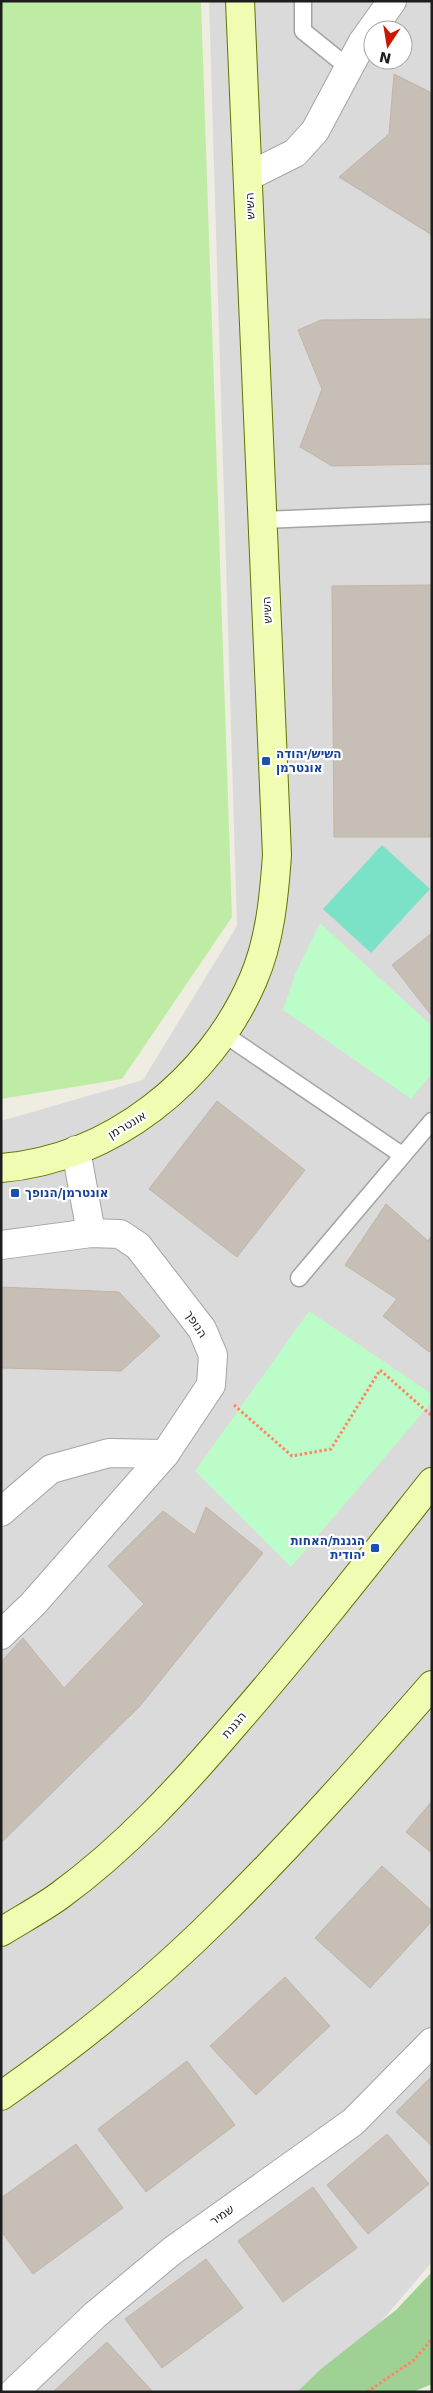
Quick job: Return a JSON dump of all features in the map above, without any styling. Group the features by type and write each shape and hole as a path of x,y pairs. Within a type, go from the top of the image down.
{"street":[{"name":"השיש","path":"224,1034 253,981 268,938 277,855 240,1"},
{"name":"השיש","path":"248,176 295,153 315,131 362,43 392,1"},
{"name":"אונטרמן","path":"1,1168 48,1160 100,1141 160,1105 195,1069 224,1034"},
{"path":"76,1150 91,1233"},
{"name":"הנופך","path":"1,1245 91,1233 120,1234 138,1246 202,1329 212,1355 211,1385"},
{"path":"1,1635 33,1604 165,1454 211,1385"},
{"path":"1,1512 51,1469 109,1453 165,1454"},
{"name":"הגננת","path":"1,1932 58,1896 115,1850 170,1797 281,1671 432,1482"},
{"path":"1,2096 122,2004 218,1917 325,1807 432,1685"},
{"name":"שמיר","path":"14,2392 94,2315 172,2251 353,2122 432,2042"}],"lane":[{"path":"303,1 303,31 350,68"},
{"path":"263,520 432,513"},
{"path":"224,1034 402,1155"},
{"path":"298,1278 432,1121"}],"path":[{"path":"211,1385 292,1456 331,1449 380,1370 432,1416"},
{"path":"367,2392 414,2360 432,2339"}],"shaded area":[{"path":"209,1 432,1 432,2262 321,2392 1,2392 1,1121 143,1080 237,926"}],"green space":[{"path":"1,1 201,1 232,917 122,1079 1,1099"},
{"path":"382,845 430,889 371,953 323,909"},
{"path":"320,923 432,1026 432,1073 411,1099 283,1010 296,972"},
{"path":"309,1311 432,1394 432,1402 291,1567 195,1471"},
{"path":"432,2272 432,2384 413,2392 297,2392 321,2369 396,2310"}],"building":[{"path":"394,74 432,93 432,235 339,177 389,134"},
{"path":"432,319 432,464 332,466 300,447 322,389 298,330 321,320"},
{"path":"432,585 432,837 334,837 332,586"},
{"path":"432,933 432,1016 392,965"},
{"path":"217,1101 305,1170 237,1257 149,1189"},
{"path":"386,1204 428,1241 432,1235 432,1349 429,1352 383,1316 397,1299 345,1265"},
{"path":"1,1287 119,1292 160,1336 121,1371 1,1368"},
{"path":"206,1507 263,1553 140,1706 1,1843 1,1662 23,1638 64,1688 144,1604 108,1566 163,1511 195,1535"},
{"path":"432,1801 432,1853 406,1832"},
{"path":"382,1866 432,1911 432,1921 370,1988 315,1938"},
{"path":"285,1977 330,2026 256,2095 210,2046"},
{"path":"187,2061 235,2125 146,2192 98,2129"},
{"path":"432,2076 432,2146 396,2112"},
{"path":"387,2134 429,2184 368,2234 327,2185"},
{"path":"76,2144 123,2208 33,2274 1,2231 1,2198"},
{"path":"313,2187 357,2248 283,2302 238,2241"},
{"path":"206,2259 243,2308 162,2368 125,2319"},
{"path":"107,2342 153,2392 53,2392 85,2362"}],"place":[{"name":"השיש/יהודה אונטרמן","path":"266,761"},
{"name":"אונטרמן/הנופך","path":"15,1193"},
{"name":"הגננת/האחות יהודית","path":"375,1548"}]}
